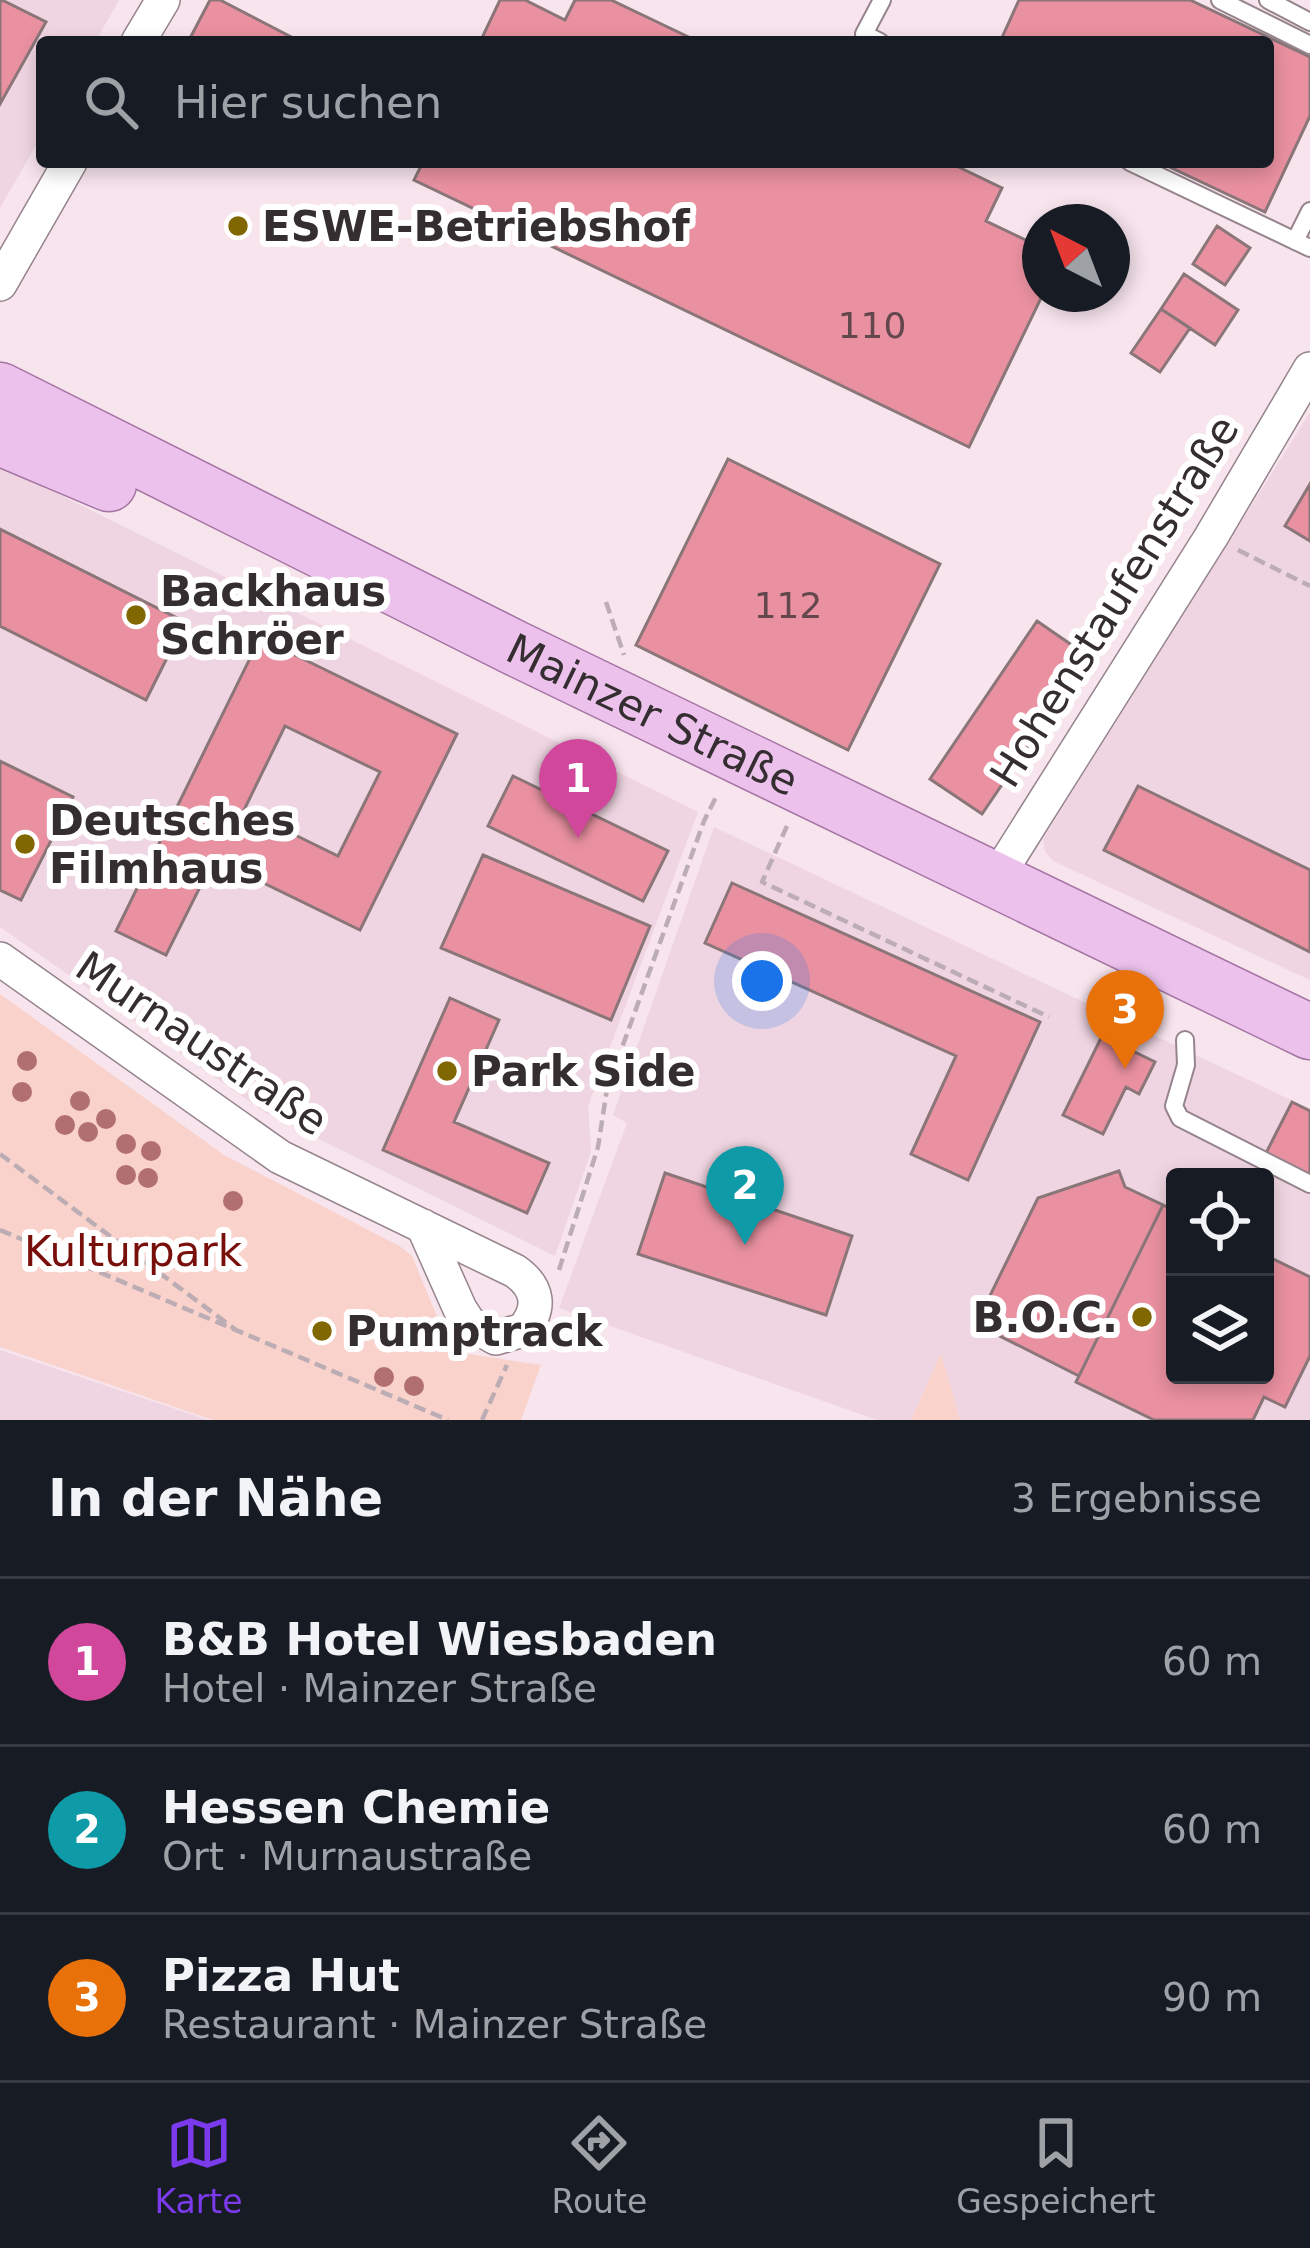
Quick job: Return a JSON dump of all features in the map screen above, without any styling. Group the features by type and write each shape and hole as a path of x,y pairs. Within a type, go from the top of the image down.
{"main road":[{"name":"Mainzer Straße","path":"0,390 1310,1032"},
{"name":"Mainzer Straße","path":"0,438 256,550 1310,1066"}],"street":[{"path":"142,36 163,0"},
{"path":"0,284 67,168"},
{"name":"Hohenstaufenstraße","path":"994,880 1211,537 1310,369"},
{"name":"Murnaustraße","path":"0,959 280,1157 515,1271 536,1295 534,1315 524,1330 510,1336"},
{"path":"423,1226 469,1323 496,1338 510,1336"}],"lane":[{"path":"868,36 864,34 882,0"},
{"path":"1220,0 1310,44"},
{"path":"1268,0 1310,22"},
{"path":"1143,168 1302,244 1310,211"},
{"path":"1185,1040 1186,1065 1174,1106 1180,1118 1310,1184"}],"path":[{"path":"1211,537 1310,586"},
{"path":"606,602 628,667"},
{"path":"556,1276 598,1147 607,1089 704,821 724,782"},
{"path":"793,815 762,882 1049,1016"},
{"path":"0,1154 242,1334"},
{"path":"0,1230 448,1420"},
{"path":"482,1420 508,1365 510,1336"}],"shaded area":[{"path":"0,0 119,0 98,36 36,36 36,145 0,208"},
{"path":"1310,412 1310,980 1053,861 1043,839"},
{"path":"0,465 698,812 588,1106 591,1152 555,1256 266,1113 0,927"},
{"path":"714,827 1310,1109 1310,1420 960,1420 940,1355 911,1420 877,1420 559,1308 627,1123 613,1115"},
{"path":"0,1350 208,1420 0,1420"}],"green space":[{"name":"Kulturpark","path":"0,994 224,1155 401,1247 412,1256 443,1331 462,1353 541,1365 521,1420 213,1420 0,1347"},
{"path":"941,1353 960,1420 911,1420"}],"building":[{"path":"210,0 220,0 289,36 191,36"},
{"path":"500,0 525,0 565,20 575,0 611,0 686,36 483,36"},
{"path":"1019,0 1190,0 1266,36 1003,36"},
{"path":"0,3 46,22 0,104"},
{"path":"1274,40 1310,57 1310,116 1265,212 1172,168 1274,168"},
{"path":"420,168 960,168 1002,188 986,221 1022,238 1022,312 1034,312 969,447 414,180"},
{"path":"1217,226 1250,248 1225,285 1193,264"},
{"path":"1184,274 1238,310 1215,345 1161,309"},
{"path":"1161,309 1190,328 1160,372 1131,353"},
{"path":"728,459 940,564 848,750 636,645"},
{"path":"1310,484 1310,541 1285,526"},
{"path":"0,529 185,622 146,700 0,626"},
{"path":"1037,621 1089,657 982,814 930,779"},
{"path":"260,638 457,734 360,930 214,859 166,955 116,931","holes":["285,726 380,772 338,856 244,810"]},
{"name":"Deutsches Filmhaus","path":"0,761 73,797 21,900 0,890"},
{"path":"513,776 668,851 643,901 488,826"},
{"path":"1138,786 1310,870 1310,952 1104,850"},
{"path":"483,855 650,926 611,1020 441,948"},
{"path":"732,883 1040,1022 968,1180 911,1154 956,1056 705,943"},
{"name":"Park Side","path":"450,998 499,1020 454,1122 549,1163 527,1213 383,1150"},
{"path":"1102,1036 1155,1062 1139,1094 1126,1087 1103,1134 1063,1115"},
{"path":"1292,1102 1310,1111 1310,1175 1266,1153"},
{"path":"1119,1171 1125,1187 1163,1205 1079,1376 976,1324 1038,1198"},
{"path":"665,1173 852,1236 826,1315 638,1254"},
{"name":"B.O.C.","path":"1163,1205 1166,1384 1274,1384 1274,1259 1310,1277 1310,1356 1285,1407 1264,1397 1253,1420 1154,1420 1076,1382"}],"place":[{"name":"ESWE-Betriebshof","path":"238,226"},
{"name":"Backhaus Schröer","path":"136,615"},
{"name":"B&B Hotel Wiesbaden","path":"578,838"},
{"name":"Deutsches Filmhaus","path":"25,844"},
{"name":"Pizza Hut","path":"1125,1069"},
{"name":"Park Side","path":"447,1071"},
{"name":"Hessen Chemie","path":"745,1245"},
{"name":"B.O.C.","path":"1142,1317"},
{"name":"Pumptrack","path":"322,1331"}]}
